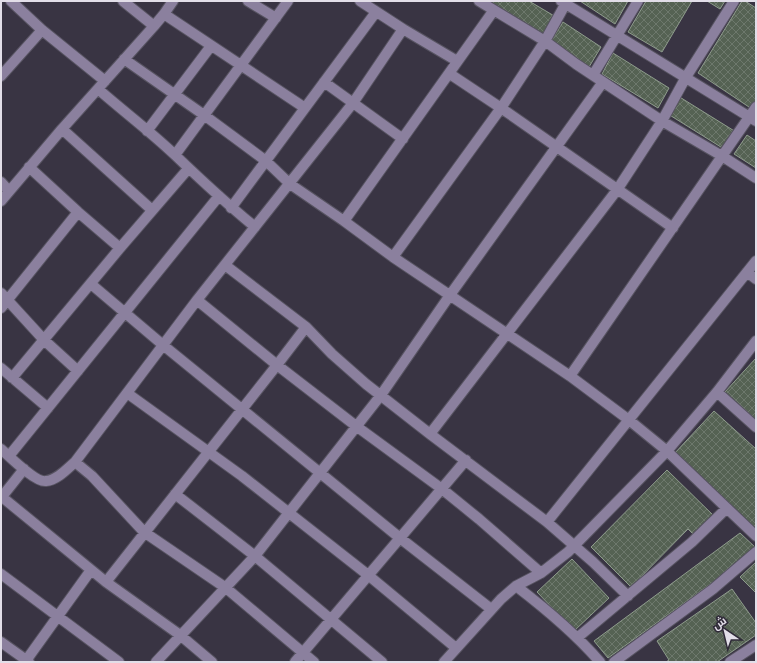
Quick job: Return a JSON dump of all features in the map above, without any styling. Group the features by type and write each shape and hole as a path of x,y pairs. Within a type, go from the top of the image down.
{"street":[{"path":"11,1 42,30 105,81"},
{"path":"123,1 154,26"},
{"path":"1,201 62,129 154,26 173,1"},
{"path":"248,1 276,18"},
{"path":"175,155 288,1"},
{"path":"360,1 457,61"},
{"path":"479,1 545,41 603,82 756,178"},
{"path":"593,75 638,1"},
{"path":"430,434 617,190 662,120 686,77 734,1"},
{"path":"393,257 501,108 545,41 565,2 753,119"},
{"path":"344,221 450,74 457,61 494,10"},
{"path":"231,208 376,12"},
{"path":"164,14 305,108"},
{"path":"1,449 40,481 45,482 56,477 75,462 197,300 353,103 403,29"},
{"path":"1,76 42,30"},
{"path":"147,131 211,46"},
{"path":"124,59 266,161 290,184 393,257 570,376 629,420 667,451 756,536"},
{"path":"450,74 672,228"},
{"path":"324,82 403,139"},
{"path":"156,662 255,556 381,395 450,295 603,82"},
{"path":"98,89 175,155 188,169 231,208 255,227"},
{"path":"570,376 722,156 753,119 756,107"},
{"path":"62,129 152,210"},
{"path":"29,167 120,248"},
{"path":"12,378 188,169"},
{"path":"1,182 9,190"},
{"path":"9,456 219,196"},
{"path":"78,212 3,300 78,371"},
{"path":"548,522 756,261"},
{"path":"225,265 306,327 332,354 366,384 548,522 628,596"},
{"path":"747,272 756,278"},
{"path":"91,284 241,409 491,610"},
{"path":"197,300 277,365 356,426 442,489 541,573"},
{"path":"106,582 306,327"},
{"path":"444,662 491,610 516,586 541,573 575,546 667,451 717,392 756,341"},
{"path":"1,368 48,408"},
{"path":"717,392 756,427"},
{"path":"127,393 209,452 289,513 456,648"},
{"path":"295,662 466,460"},
{"path":"75,462 92,476 144,532 226,588 314,662"},
{"path":"24,469 2,498 106,582 180,636 212,662"},
{"path":"175,494 255,556 382,662"},
{"path":"577,638 692,542 726,509"},
{"path":"614,662 713,589 756,552"},
{"path":"1,642 27,661 91,570"},
{"path":"1,574 119,662"},
{"path":"516,586 540,604 577,638 600,662"},
{"path":"730,662 756,645"}],"building":[{"path":"488,1 529,1 556,17 545,35"},
{"path":"580,1 628,1 615,24"},
{"path":"646,1 692,1 662,52 628,32"},
{"path":"707,1 725,1 720,9"},
{"path":"742,1 745,1 756,8 756,102 752,109 698,73"},
{"path":"563,22 601,47 589,67 551,41"},
{"path":"613,53 669,88 658,108 602,74"},
{"path":"678,96 736,132 724,149 668,114"},
{"path":"747,135 756,141 756,168 734,154"},
{"path":"756,358 756,422 724,393"},
{"path":"714,411 756,449 756,530 673,455"},
{"path":"667,470 715,517 696,537 688,529 631,587 591,547"},
{"path":"740,533 756,548 756,551 608,658 594,641"},
{"path":"572,559 609,598 574,631 537,592"},
{"path":"756,562 756,593 740,577"},
{"path":"732,589 756,623 756,635 717,662 666,662 669,660 657,641"}]}
